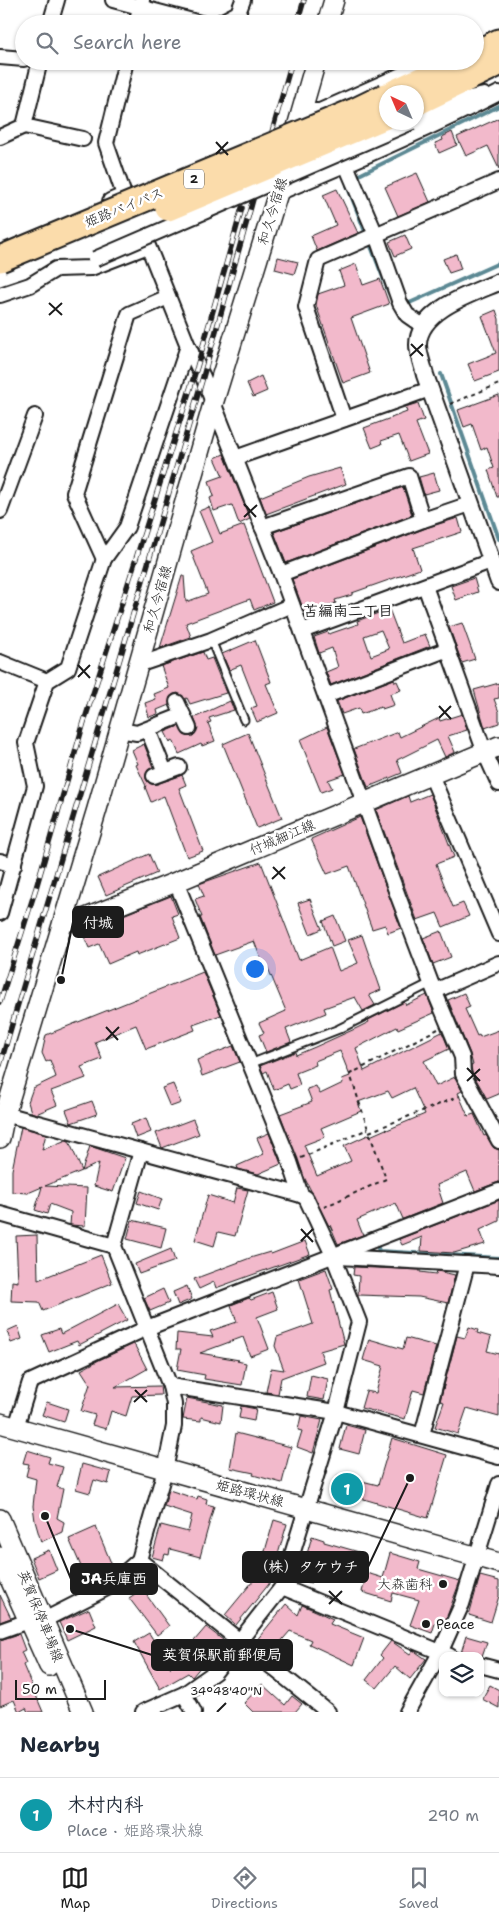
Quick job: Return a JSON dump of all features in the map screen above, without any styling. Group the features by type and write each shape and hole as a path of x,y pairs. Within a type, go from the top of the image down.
{"highway":[{"path":"484,46 498,34"},
{"path":"424,99 499,63"},
{"path":"410,85 442,70"},
{"name":"姫路バイパス","path":"0,259 379,99"},
{"name":"姫路バイパス","path":"0,277 291,158 379,119"}],"main road":[{"path":"330,15 334,0"},
{"name":"和久今宿線","path":"0,1138 5,1114 63,922 213,404 313,70"},
{"name":"付城細江線","path":"63,922 86,918 176,882 492,750"},
{"name":"姫路環状線","path":"8,1425 499,1563"},
{"name":"英賀保停車場線","path":"0,1519 71,1712"},
{"name":"英賀保停車場線","path":"0,1558 59,1660 83,1712"}],"street":[{"path":"53,15 57,0"},
{"path":"113,0 141,4 176,15"},
{"path":"234,15 238,13 243,0"},
{"path":"484,38 498,34"},
{"path":"0,57 15,58"},
{"path":"24,126 38,70"},
{"path":"0,246 124,195 106,143 124,70"},
{"path":"302,111 320,110 411,70"},
{"path":"424,117 465,99 499,92"},
{"path":"278,193 346,166 441,123 499,92"},
{"path":"0,137 24,126 83,139"},
{"path":"0,295 30,285 56,269 82,259 94,259 393,130"},
{"path":"346,166 376,235 400,303 407,315 423,326"},
{"path":"344,419 306,307 318,260 499,181"},
{"path":"56,269 91,268 148,246 188,346 203,377 281,574 433,987 462,1056 463,1074 499,1142"},
{"path":"499,282 448,303 423,326 418,344 430,389 499,582"},
{"path":"104,559 74,494 129,314 168,297"},
{"path":"0,913 7,863 35,786 26,743 47,681 68,668 104,559 126,527 188,346"},
{"path":"234,458 430,389"},
{"path":"0,511 35,416"},
{"path":"262,527 409,476 423,520"},
{"path":"281,574 470,504"},
{"path":"302,631 491,561"},
{"path":"425,586 448,649 492,750 499,784"},
{"path":"138,665 211,640 292,604"},
{"path":"326,696 448,649"},
{"path":"1,665 47,681"},
{"path":"119,730 137,734 183,715"},
{"path":"148,730 160,774 179,767"},
{"path":"431,775 499,934"},
{"path":"176,882 290,1162 301,1195"},
{"path":"433,987 499,963"},
{"path":"5,1114 301,1195 306,1198 334,1256 359,1322 336,1412 282,1587 216,1672 184,1694 143,1712"},
{"path":"0,1632 36,1620 107,1588 139,1560 165,1470 174,1426 174,1404 170,1386 114,1246 142,1151"},
{"path":"8,1425 30,1382 147,1328 499,1190"},
{"path":"0,1214 114,1246"},
{"path":"334,1256 499,1266"},
{"path":"422,1435 467,1264"},
{"path":"170,1386 336,1412 499,1456"},
{"path":"446,1652 478,1557 499,1484"},
{"path":"139,1560 241,1640 328,1712"},
{"path":"282,1587 440,1652"},
{"path":"407,1712 439,1663"},
{"path":"484,1666 499,1670"},
{"path":"184,1694 194,1712"}],"lane":[{"path":"211,640 244,720"},
{"path":"250,1064 339,1029 433,987"}],"path":[{"path":"437,409 499,384"},
{"path":"313,1212 386,1180 368,1132 369,1128 350,1074 449,1024"},
{"path":"368,1132 472,1091"},
{"path":"290,1162 369,1128"}],"building":[{"path":"499,118 499,169 488,146 466,156 457,137"},
{"path":"452,132 457,145 439,153 435,143 443,140 442,137"},
{"path":"417,173 430,202 398,216 385,187"},
{"path":"337,189 358,233 317,251 311,236 336,225 323,195"},
{"path":"405,235 411,249 395,256 389,242"},
{"path":"456,254 461,269 449,273 443,259"},
{"path":"278,257 298,262 294,274 275,269"},
{"path":"356,264 363,285 380,279 389,304 351,318 370,373 343,383 316,305 318,294 344,285 339,271"},
{"path":"496,310 499,319 499,372 475,381 468,364 496,353 482,316"},
{"path":"261,376 267,391 253,397 247,383"},
{"path":"499,395 499,497 497,497 488,470 494,468 487,447 481,450 472,424 464,427 458,410"},
{"path":"418,403 424,420 416,423 428,454 409,461 399,435 381,441 382,444 372,448 364,428 407,412 405,407"},
{"path":"224,454 250,519 239,524 232,505 214,511 210,498 214,496 209,481 223,476 215,458"},
{"path":"340,468 346,484 266,514 260,497 309,477"},
{"path":"434,473 439,490 424,494 419,477"},
{"path":"403,487 412,515 286,563 274,532"},
{"path":"209,507 220,534 244,525 273,602 254,610 250,599 186,623 191,637 160,648 182,576 184,576 186,602 208,594 191,551 212,542 199,511"},
{"path":"458,518 462,532 413,548 420,569 335,600 336,603 311,611 312,614 306,616 292,579 426,528"},
{"path":"474,578 478,592 456,600 451,586"},
{"path":"389,609 402,643 425,634 430,646 331,685 326,672 338,667 332,648 319,653 314,637 358,624 357,621","holes":["381,630 389,649 371,656 364,636"]},
{"path":"462,623 475,659 462,663 449,627"},
{"path":"255,640 271,682 266,684 278,713 257,722 251,708 257,706 241,665 229,670 222,654"},
{"path":"203,652 206,660 212,658 226,693 190,704 187,698 185,699 178,693 174,694 170,697 169,705 157,710 158,714 149,717 145,703 156,699 154,694 169,688 161,666"},
{"path":"394,679 401,690 390,694 394,705 361,714 359,708 342,714 337,701"},
{"path":"499,683 499,698 494,699 499,712 499,723 485,728 474,690"},
{"path":"230,701 234,710 209,718 211,722 208,723 215,741 202,746 201,744 179,754 173,740 170,742 165,732 179,726 184,735 193,736 198,728 194,718"},
{"path":"462,714 467,730 448,736 455,752 445,757 437,740 397,760 402,773 368,787 354,749 398,732 400,737 439,718 440,721"},
{"path":"327,727 345,774 328,780 332,788 321,792 300,740"},
{"path":"248,733 282,818 257,828 223,744"},
{"path":"144,744 153,767 146,774 146,779 149,783 157,784 182,775 186,785 179,788 203,851 187,857 164,796 151,802 132,750"},
{"path":"430,794 454,857 436,864 453,907 463,903 469,916 443,927 437,913 417,920 376,810 408,796 410,802"},
{"path":"360,817 401,928 388,933 385,925 372,929 349,866 327,874 311,839"},
{"path":"149,854 157,873 106,895 98,877"},
{"path":"261,862 299,960 330,947 339,971 358,963 348,940 362,935 381,990 369,995 375,1005 363,1011 355,997 324,1008 326,1013 286,1029 291,1042 266,1052 259,1035 264,1033 259,1023 286,1011 265,961 262,962 254,941 215,955 195,899 204,896 199,884"},
{"path":"171,896 178,914 172,916 180,938 137,955 136,952 108,964 99,944 89,948 83,934 109,923 108,921"},
{"path":"310,899 322,929 310,934 298,903"},
{"path":"335,916 345,941 332,946 323,921"},
{"path":"441,931 451,957 433,964 423,938"},
{"path":"203,972 221,1015 193,1025 195,1030 146,1049 136,1025 95,1042 102,1059 81,1067 86,1078 51,1091 57,1105 36,1114 31,1112 28,1102 33,1088 56,1077 50,1060 46,1062 42,1053 46,1035"},
{"path":"464,993 470,1007 465,1009 477,1036 479,1035 480,1037 499,1030 499,1094 487,1099 472,1072 471,1066 473,1065 470,1054 448,1000"},
{"path":"427,995 434,1013 398,1029 397,1027 356,1048 364,1071 442,1032 449,1049 424,1061 436,1086 455,1077 462,1091 458,1093 468,1116 474,1114 484,1136 486,1135 494,1148 499,1150 499,1182 475,1191 467,1172 437,1185 443,1203 403,1219 396,1203 357,1220 363,1235 338,1244 304,1177 280,1114 312,1102 307,1089 316,1086 320,1094 343,1083 342,1079 350,1076 340,1051 315,1061 316,1065 296,1073 300,1085 290,1089 288,1084 274,1090 267,1071 263,1073 260,1066 295,1052 296,1055 357,1028 369,1022 368,1020 404,1002 406,1005","holes":["413,1088 425,1114 387,1130 370,1136 370,1134 344,1146 351,1161 317,1176 304,1145 325,1137 321,1128 361,1111 358,1102 388,1091 392,1098"]},
{"path":"233,1046 240,1062 202,1076 197,1060"},
{"path":"173,1084 181,1103 170,1107 162,1088"},
{"path":"92,1101 97,1114 71,1123 66,1110"},
{"path":"146,1118 151,1132 136,1138 131,1124"},
{"path":"193,1119 199,1134 162,1148 156,1133"},
{"path":"21,1127 46,1134 42,1150 66,1140 69,1141 82,1171 45,1186 87,1188 85,1226 70,1225 71,1212 50,1204 47,1214 35,1210 42,1187 28,1193 12,1192 12,1170"},
{"path":"269,1133 281,1164 258,1174 238,1169 237,1166 264,1154 257,1138"},
{"path":"90,1146 125,1158 113,1192 94,1186 99,1163 82,1171"},
{"path":"237,1188 248,1190 235,1236 218,1232 214,1246 195,1240 208,1195 233,1203"},
{"path":"141,1191 162,1199 158,1210 137,1203"},
{"path":"499,1200 499,1221 480,1230 485,1244 454,1253 421,1251 422,1237 402,1245 399,1239"},
{"path":"132,1220 166,1228 161,1248 127,1239"},
{"path":"37,1235 38,1280 101,1255 112,1283 43,1311 39,1302 11,1301 12,1281 18,1282 16,1236"},
{"path":"305,1241 310,1254 216,1288 214,1282 199,1289 194,1279 250,1258 270,1252 271,1254"},
{"path":"171,1249 175,1261 139,1274 135,1264"},
{"path":"354,1267 420,1270 420,1272 436,1274 437,1271 455,1275 448,1303 419,1297 358,1295 359,1276 353,1275"},
{"path":"326,1269 333,1289 330,1290 344,1344 320,1351 324,1362 281,1378 278,1394 266,1392 271,1368 284,1370 275,1346 277,1337 313,1324 299,1279"},
{"path":"187,1286 192,1299 178,1305 173,1292"},
{"path":"163,1289 169,1303 150,1311 144,1298"},
{"path":"272,1292 278,1309 257,1317 269,1349 250,1356 243,1337 200,1353 246,1363 242,1385 204,1379 205,1375 177,1370 181,1349 176,1349 177,1333 213,1337 210,1331 237,1322 231,1305"},
{"path":"118,1304 127,1320 79,1345 77,1341 49,1352 42,1335 59,1329 61,1334"},
{"path":"18,1326 22,1339 11,1343 7,1331"},
{"path":"469,1327 478,1330 477,1333 491,1337 487,1351 499,1354 499,1417 467,1408 458,1434 435,1427 444,1402 440,1401 457,1336 465,1338"},
{"path":"406,1338 436,1346 424,1393 413,1390 405,1419 361,1408 366,1391 376,1393 383,1366 363,1360 369,1339 403,1349"},
{"path":"134,1344 147,1369 115,1387 160,1386 161,1395 132,1396 126,1416 111,1411 106,1429 92,1425 95,1415 81,1411 90,1384 81,1370"},
{"path":"311,1375 328,1379 324,1400 307,1397"},
{"path":"187,1398 223,1405 221,1422 201,1417 201,1421 183,1419"},
{"path":"47,1402 68,1409 64,1422 42,1415"},
{"path":"241,1406 256,1409 254,1421 239,1418"},
{"path":"301,1416 322,1420 313,1453 297,1447 302,1431 298,1430"},
{"path":"346,1425 365,1430 359,1454 340,1449"},
{"path":"236,1433 291,1447 282,1483 253,1475 254,1473 230,1468"},
{"path":"392,1438 447,1455 428,1518 357,1497 355,1504 332,1497 338,1475 378,1485"},
{"path":"27,1450 50,1457 48,1463 63,1467 57,1487 63,1489 57,1518 64,1522 62,1532 41,1542 33,1506 36,1479 26,1476 29,1464 23,1463"},
{"path":"82,1464 111,1472 108,1484 94,1480 90,1493 76,1489"},
{"path":"169,1490 197,1499 198,1496 207,1499 206,1504 214,1506 200,1557 170,1549 169,1555 165,1554 163,1560 152,1557 161,1525 188,1532 192,1515 164,1506"},
{"path":"274,1520 287,1524 269,1584 236,1625 225,1615 258,1575"},
{"path":"96,1527 114,1570 102,1581 90,1587 69,1539"},
{"path":"312,1536 324,1540 324,1542 359,1552 357,1561 321,1551 311,1583 296,1579 302,1561 305,1561"},
{"path":"49,1550 57,1570 39,1578 31,1558"},
{"path":"390,1553 420,1562 418,1569 460,1581 446,1619 437,1617 432,1633 410,1625 419,1600 393,1593 391,1601 362,1592 367,1573 383,1578"},
{"path":"480,1576 499,1581 499,1596 491,1622 469,1615"},
{"path":"142,1589 169,1626 157,1635 129,1598"},
{"path":"0,1595 11,1618 0,1622"},
{"path":"286,1604 298,1615 302,1605 316,1611 333,1619 330,1624 364,1638 354,1665 309,1644 311,1640 290,1631 271,1653 256,1641"},
{"path":"89,1609 96,1626 67,1640 59,1622"},
{"path":"206,1627 223,1640 192,1677 188,1673 160,1689 134,1642 149,1633 171,1668"},
{"path":"19,1634 25,1650 21,1652 26,1663 23,1665 43,1712 28,1712 26,1708 19,1712 14,1700 0,1706 0,1640"},
{"path":"466,1636 487,1642 483,1652 461,1652"},
{"path":"391,1641 410,1654 413,1650 426,1659 410,1679 395,1666 377,1688 366,1680 383,1658 380,1655"},
{"path":"262,1684 285,1705 292,1696 302,1704 295,1712 253,1712 244,1703"},
{"path":"490,1685 499,1690 499,1708 482,1699"}],"waterway":[{"path":"355,177 499,106"},
{"path":"347,185 366,234"},
{"path":"369,241 389,293"},
{"path":"405,305 499,263"},
{"path":"441,374 499,539"},
{"path":"376,1242 379,1251 499,1258"},
{"path":"151,1319 163,1315"}],"railway":[{"path":"300,15 304,0"},
{"path":"0,1065 203,377 289,70"},
{"path":"0,1002 36,888 84,722 197,367 242,208"}],"place":[{"name":"付城","path":"61,980"},
{"name":"（株）タケウチ","path":"410,1478"},
{"name":"木村内科","path":"347,1489"},
{"name":"JA兵庫西","path":"45,1516"},
{"name":"大森歯科","path":"443,1584"},
{"name":"Peace","path":"426,1624"},
{"name":"英賀保駅前郵便局","path":"70,1629"}],"district":[{"name":"苫編南二丁目","path":"348,611"}]}
